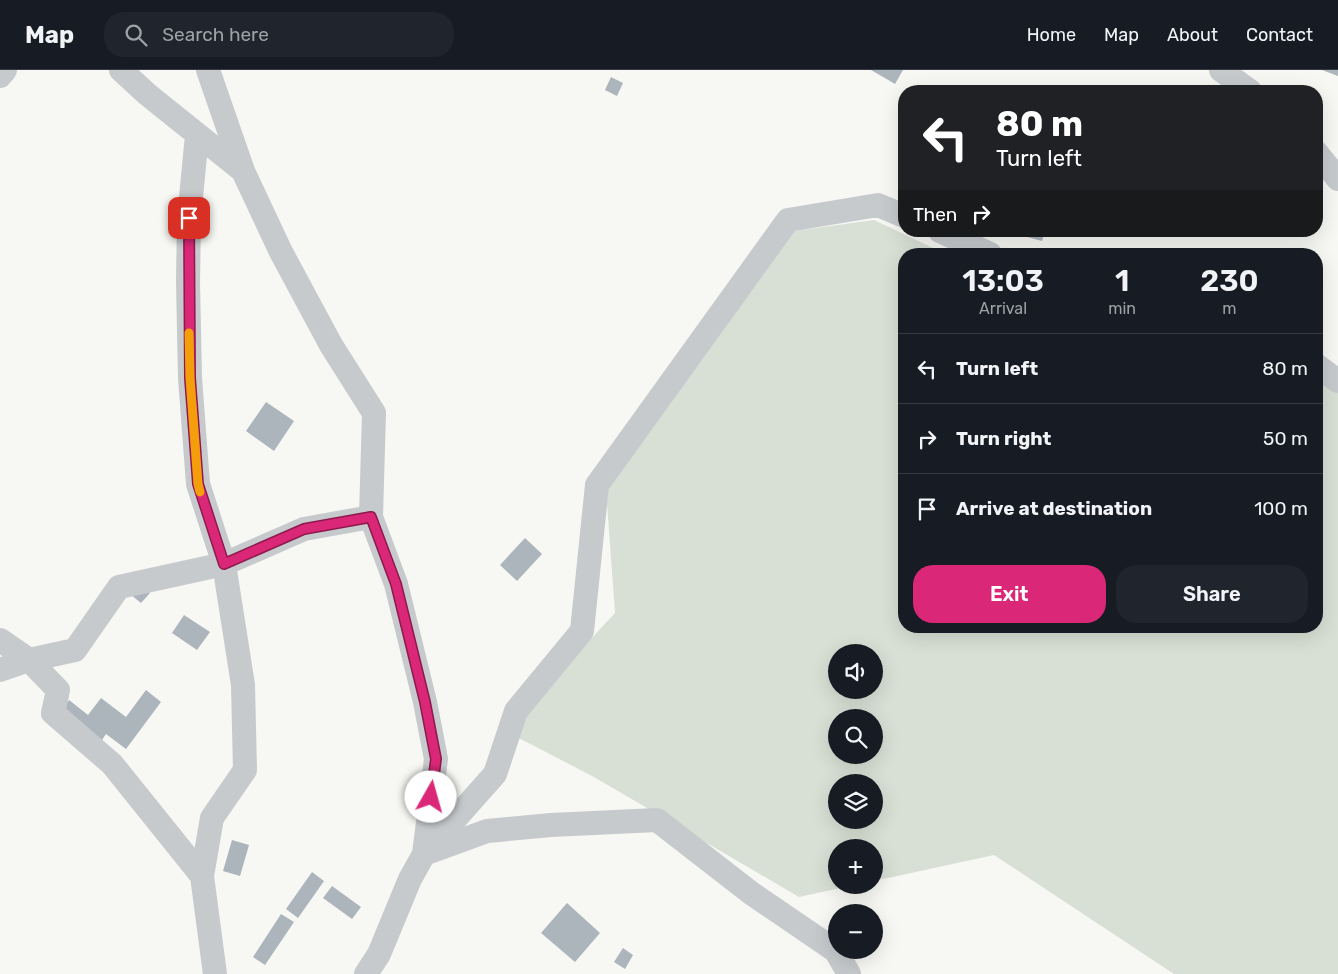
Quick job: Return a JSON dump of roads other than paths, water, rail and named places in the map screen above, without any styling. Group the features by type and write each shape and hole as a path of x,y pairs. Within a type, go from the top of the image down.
{"street":[{"path":"0,76 5,70"},
{"path":"121,70 197,135 243,171"},
{"path":"208,70 243,171 282,252 331,345 374,413 371,517 396,584 425,702 436,759 424,854"},
{"path":"1220,70 1241,85"},
{"path":"197,135 189,218 190,378 198,484 224,564 243,685 245,770 212,818 202,876 215,974"},
{"path":"1323,161 1338,179"},
{"path":"366,974 379,954 410,879 424,854 495,774 516,711 582,631 597,485 788,220 878,205 898,213"},
{"path":"953,237 977,248"},
{"path":"1323,370 1338,381"},
{"path":"0,670 30,660 75,650 119,587 224,564 304,529 371,517"},
{"path":"0,640 30,660 58,690 53,713 112,764 202,876"},
{"path":"424,854 487,831 551,825 657,820 751,893 836,951 850,974"}]}
